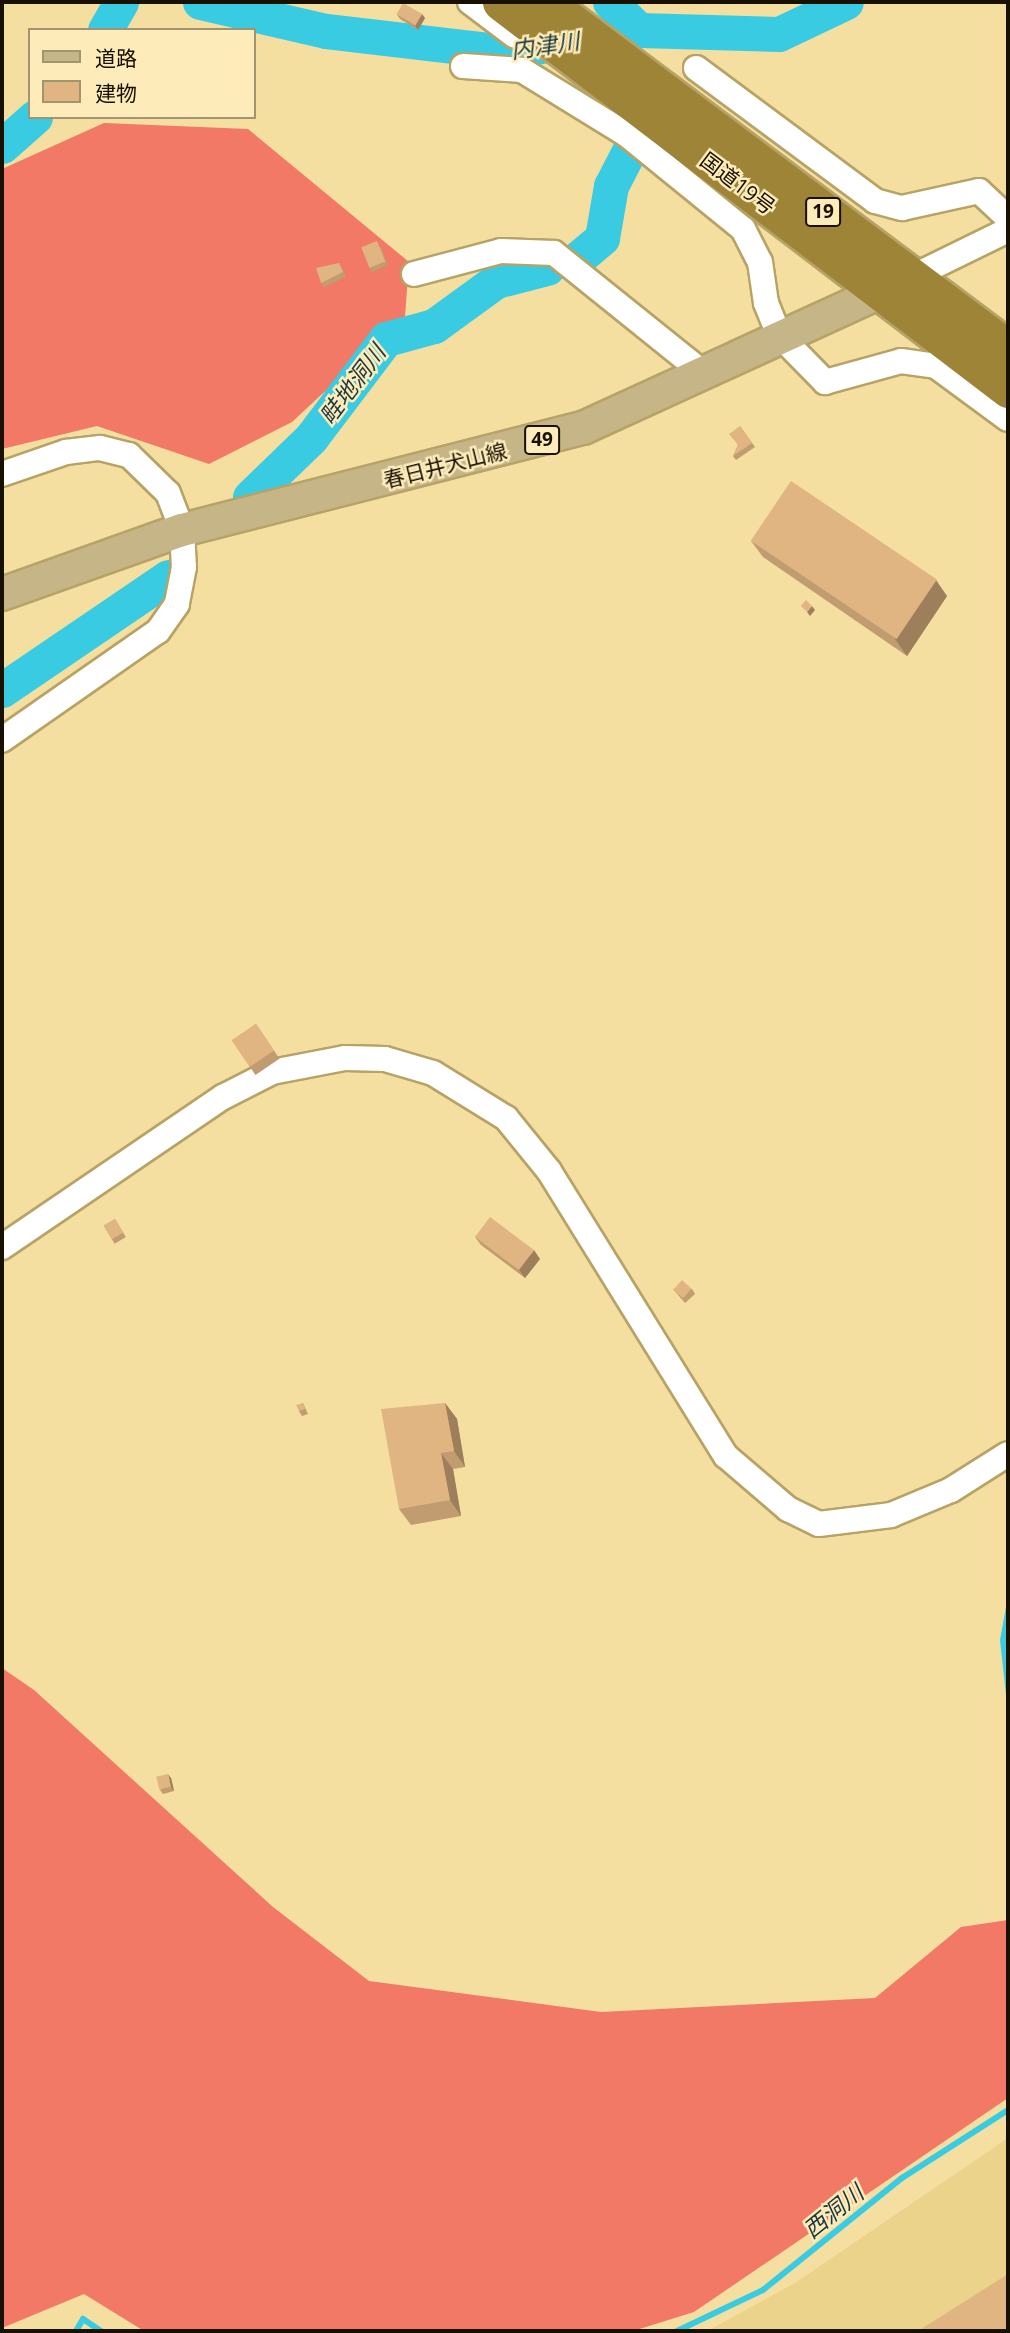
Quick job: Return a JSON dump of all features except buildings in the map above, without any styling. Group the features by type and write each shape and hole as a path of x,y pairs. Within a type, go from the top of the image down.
{"highway":[{"name":"国道19号","path":"501,2 588,80 897,284 1008,349"},
{"name":"国道19号","path":"545,2 640,73 897,284 1008,389"}],"main road":[{"name":"春日井犬山線","path":"2,594 182,530 583,428 779,335 897,284"}],"street":[{"path":"470,2 588,80"},
{"path":"576,2 778,158"},
{"path":"463,66 523,70 626,134 743,229 760,262 766,303 779,335 825,382 901,361 936,366 1008,419"},
{"path":"696,68 875,201 902,208 979,191 1008,218"},
{"path":"897,284 1008,230"},
{"path":"414,274 501,251 554,253 703,373"},
{"path":"2,474 66,452 100,447 129,455 168,493 182,530 177,604 158,631 2,740"},
{"path":"2,1247 223,1097 272,1072 345,1058 385,1059 433,1073 506,1118 549,1171 726,1456 788,1509 819,1524 891,1516 951,1490 1008,1454"}],"shaded area":[{"path":"104,123 248,129 409,262 405,317 292,422 209,464 97,426 2,449 2,169"},
{"path":"2,1668 34,1690 273,1907 369,1981 601,2012 875,1998 961,1927 1008,1920 1008,2098 694,2312 633,2331 144,2331 84,2294 2,2328"},
{"path":"1008,2138 1008,2331 707,2331 795,2283"}],"water":[{"path":"1008,1596 1008,1713 1000,1640"}],"waterway":[{"path":"106,28 121,2"},
{"name":"内津川","path":"200,2 326,31 505,52 639,30 779,34 846,2"},
{"path":"610,2 639,30"},
{"path":"2,146 33,119"},
{"name":"畦地洞川","path":"576,260 602,238 611,186 630,149"},
{"name":"畦地洞川","path":"250,497 311,438 386,339 434,326 496,281 547,268"},
{"name":"畦地洞川","path":"2,690 168,577"},
{"name":"西洞川","path":"677,2331 763,2290 902,2178 1008,2110"},
{"name":"西洞川","path":"76,2331 83,2319 101,2331"}]}
